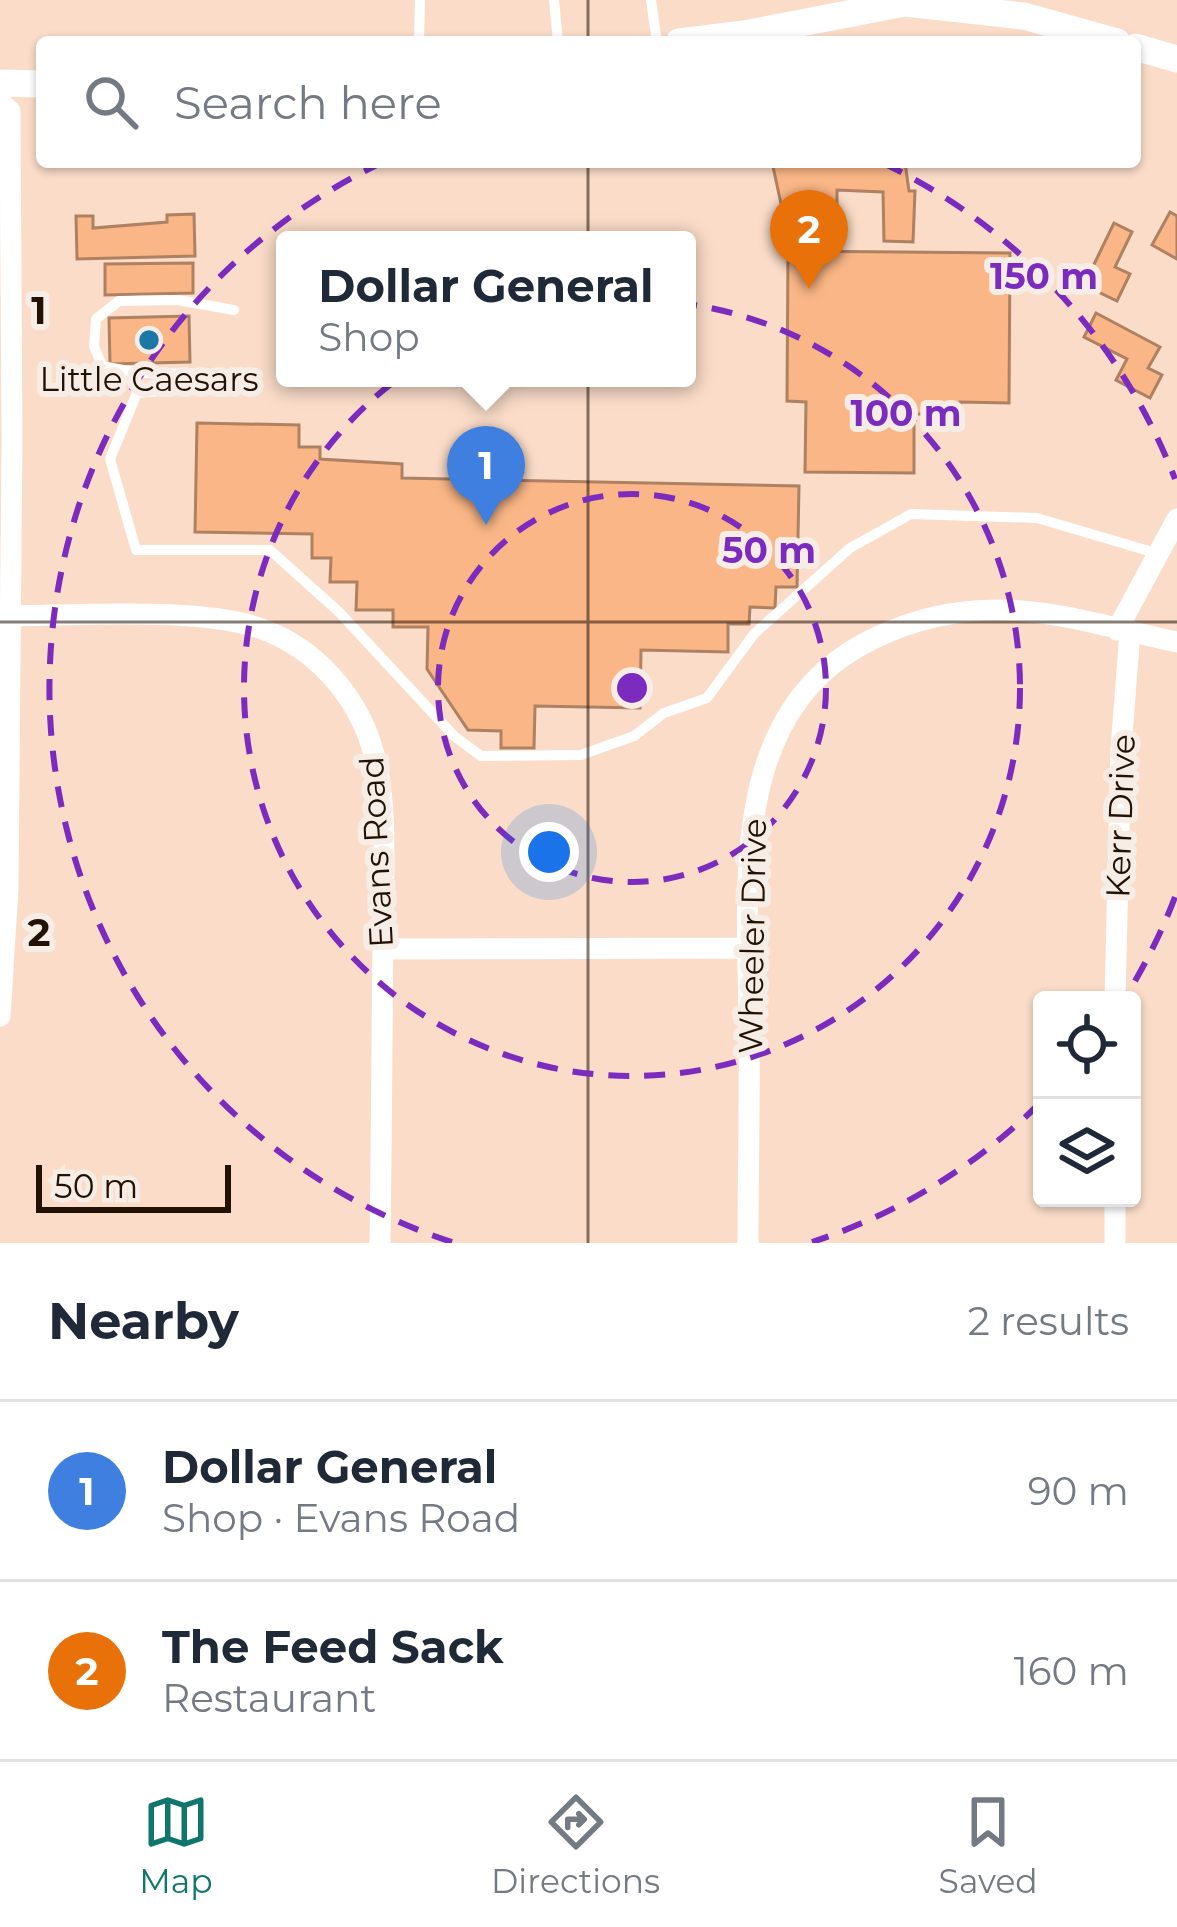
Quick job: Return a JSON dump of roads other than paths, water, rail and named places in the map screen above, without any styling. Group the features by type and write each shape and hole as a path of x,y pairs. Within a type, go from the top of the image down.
{"main road":[{"path":"707,36 838,8 912,1 1024,16 1096,36"},
{"path":"1141,49 1177,59"},
{"path":"0,83 36,84"}],"street":[{"path":"0,102 10,111 5,616 8,889 0,1016"},
{"name":"Kerr Drive","path":"1115,991 1124,631 1177,519"},
{"name":"Wheeler Drive","path":"748,1243 748,948 755,801 762,770 795,700 849,650 912,623 972,610 1034,612 1177,642"},
{"name":"Evans Road","path":"5,616 240,622 288,641 315,660 350,699 372,748 383,861 380,1243"},
{"path":"383,949 748,948"},
{"path":"1115,1207 1115,1243"}],"lane":[{"path":"418,36 420,0"},
{"path":"554,0 557,36"},
{"path":"651,0 655,36"},
{"path":"234,310 178,300 118,301 96,319 94,346 102,367 230,380 137,393 110,459 136,550 270,550 339,612 454,736 481,756 581,755 634,736 664,713 707,698 754,634 850,548 911,514 1036,518 1159,554"}],"place":[{"name":"The Feed Sack","path":"809,289"},
{"name":"Little Caesars","path":"149,340"},
{"name":"Dollar General","path":"486,525"}]}
